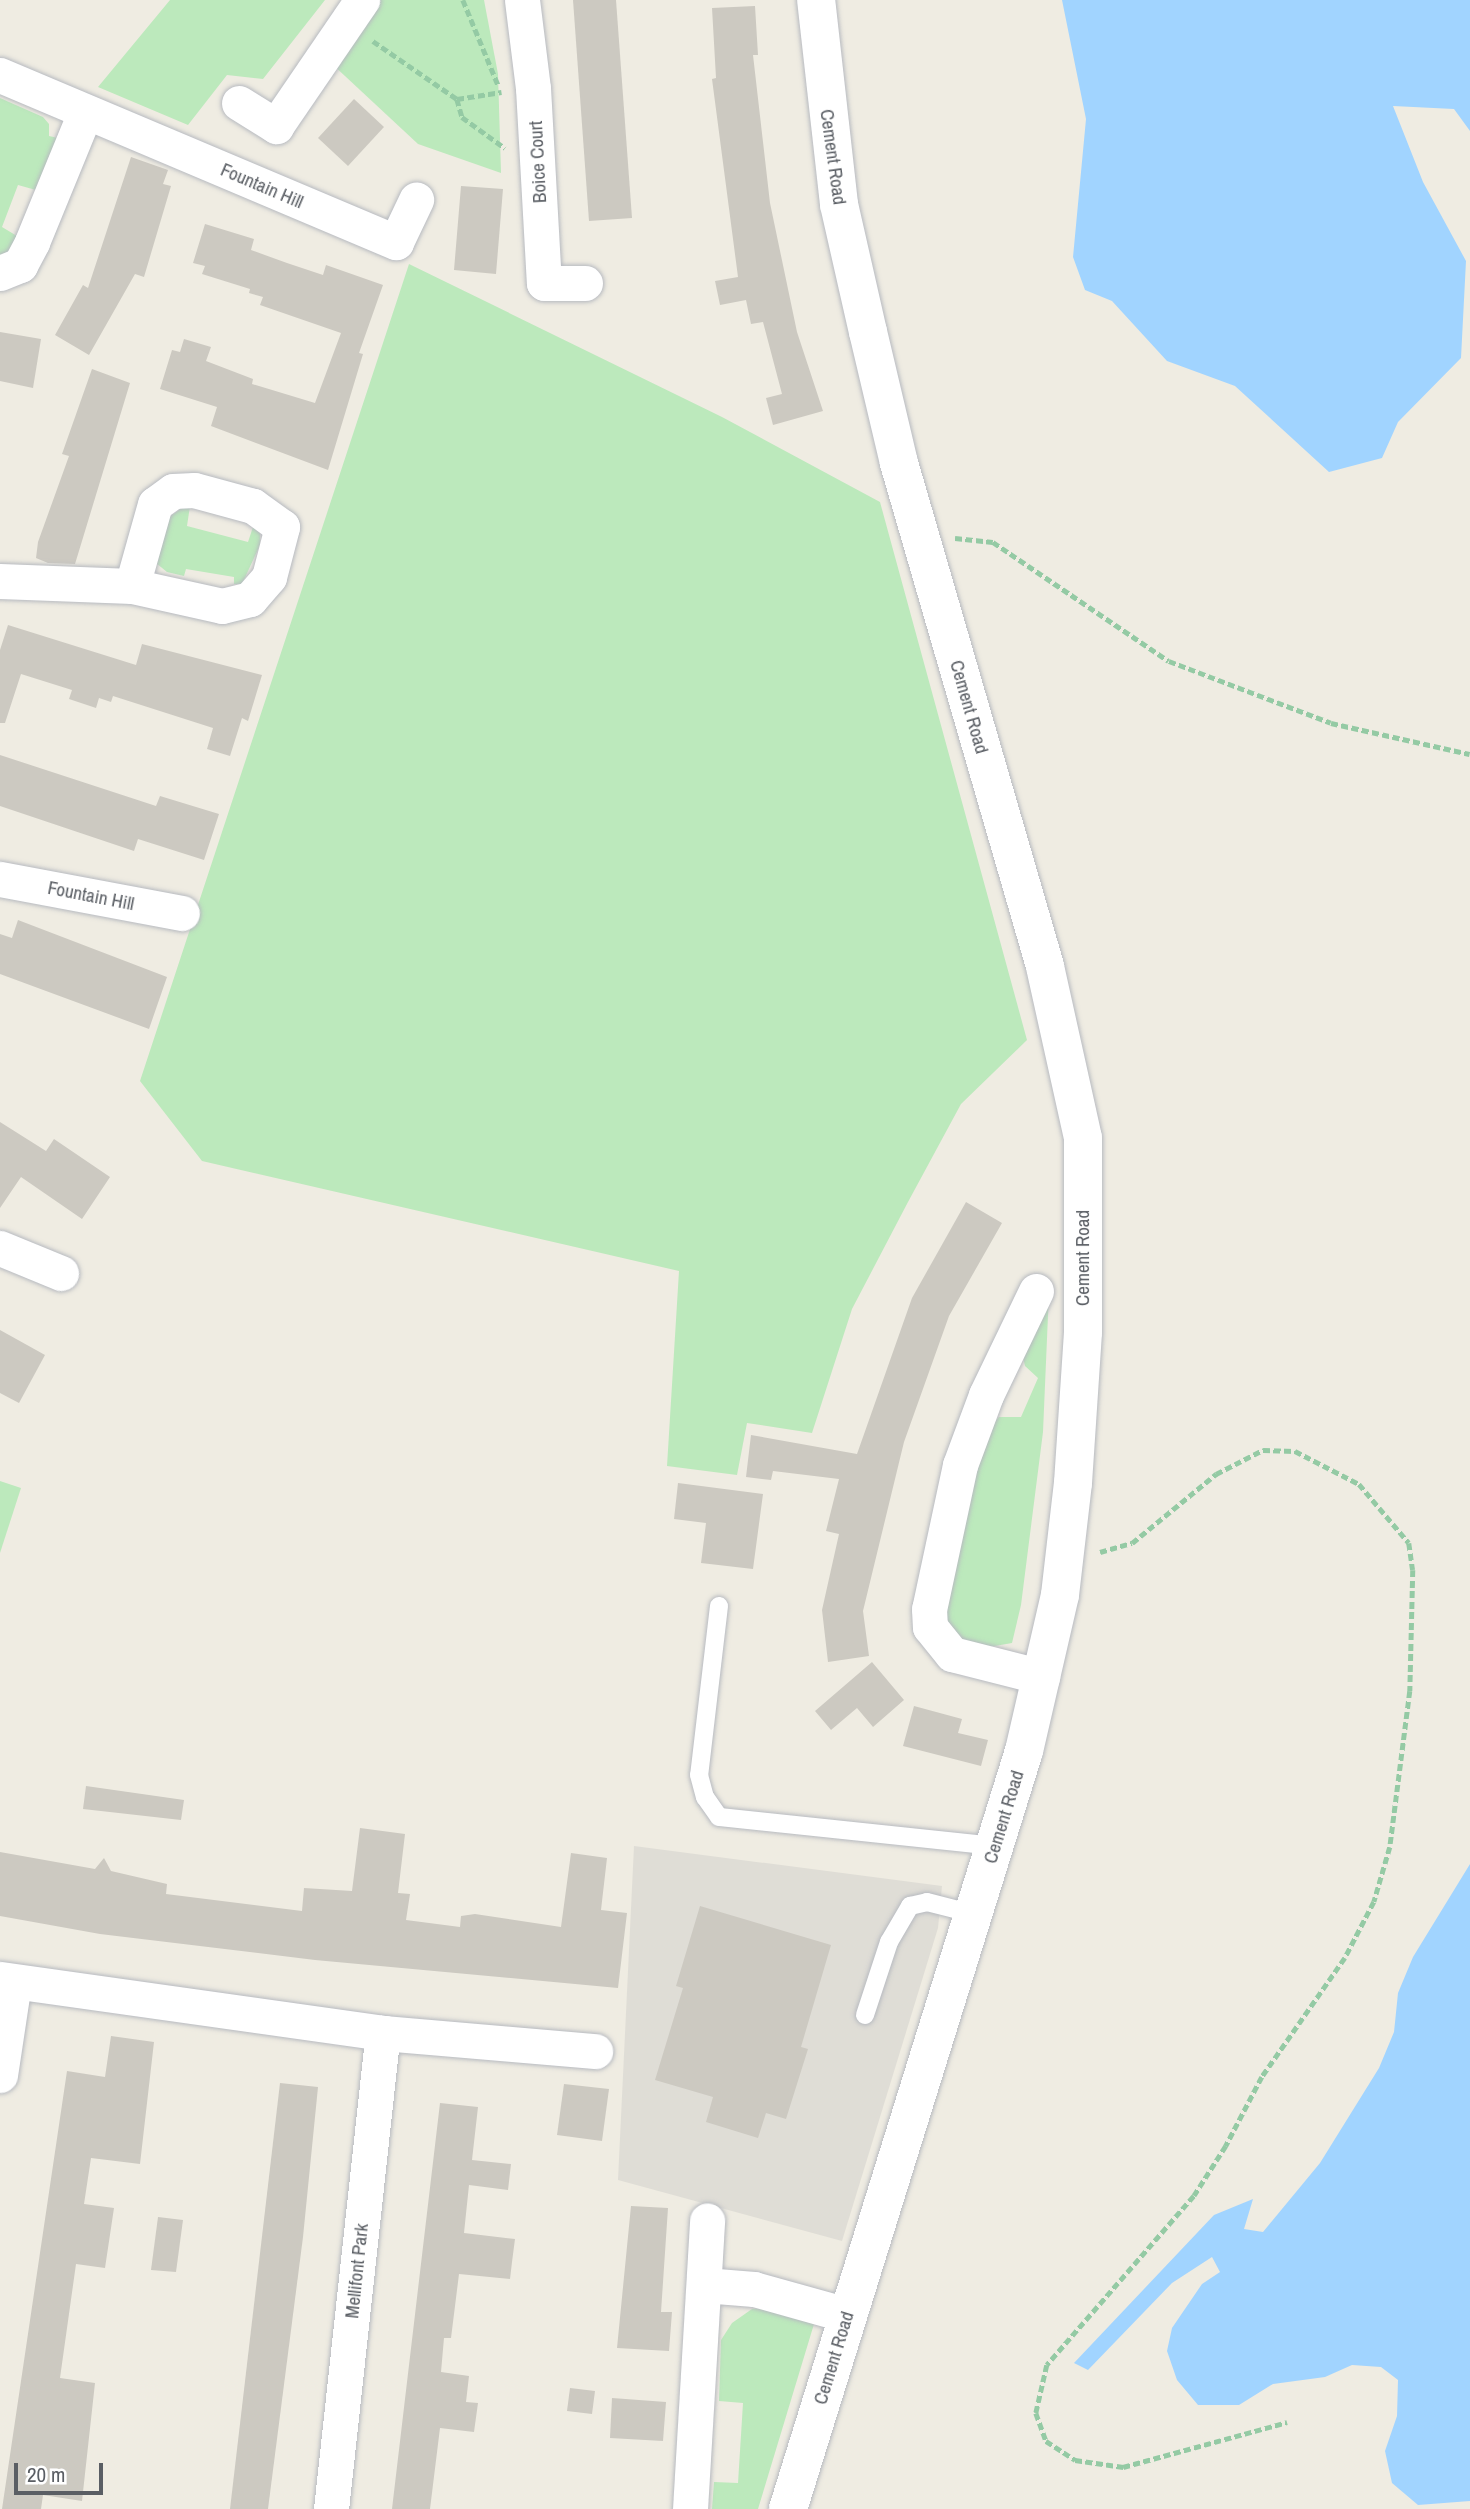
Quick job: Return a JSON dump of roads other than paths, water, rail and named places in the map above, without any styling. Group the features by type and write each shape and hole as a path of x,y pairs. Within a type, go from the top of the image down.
{"street":[{"name":"Boice Court","path":"522,0 517,90 539,173 544,283 585,284"},
{"name":"Cement Road","path":"788,2509 995,1846 1042,1677 1064,1557 1083,1332 1083,1138 1045,966 920,535 839,204 816,0"},
{"path":"239,103 276,126 354,11"},
{"name":"Fountain Hill","path":"0,75 396,242 415,200"},
{"path":"0,273 20,265 85,113"},
{"path":"0,581 132,586"},
{"name":"Fountain Hill","path":"0,878 182,913"},
{"path":"0,1248 61,1273"},
{"path":"1036,1291 986,1395 960,1465 929,1609 930,1627 953,1654 1042,1677"},
{"path":"0,2075 7,1981 383,2033 595,2051"},
{"name":"Mellifont Park","path":"331,2509 383,2033"},
{"path":"690,2509 707,2221"},
{"path":"704,2285 754,2289 847,2315"}],"lane":[{"path":"719,1606 699,1775 705,1797 719,1817 995,1846"},
{"path":"864,2015 889,1942 910,1906 927,1902 974,1914"}],"water":[{"path":"1062,0 1470,0 1470,131 1454,109 1393,106 1423,182 1466,261 1461,358 1398,422 1382,458 1329,472 1235,386 1167,361 1112,301 1085,290 1073,257 1086,119"},
{"path":"1470,1864 1470,2501 1418,2505 1392,2483 1385,2451 1397,2416 1398,2380 1381,2367 1352,2365 1325,2377 1273,2384 1239,2405 1198,2405 1177,2380 1167,2351 1172,2328 1202,2284 1220,2272 1212,2257 1172,2283 1088,2370 1074,2363 1214,2215 1253,2199 1244,2229 1263,2232 1320,2163 1379,2068 1394,2032 1398,1993 1413,1957"}]}
